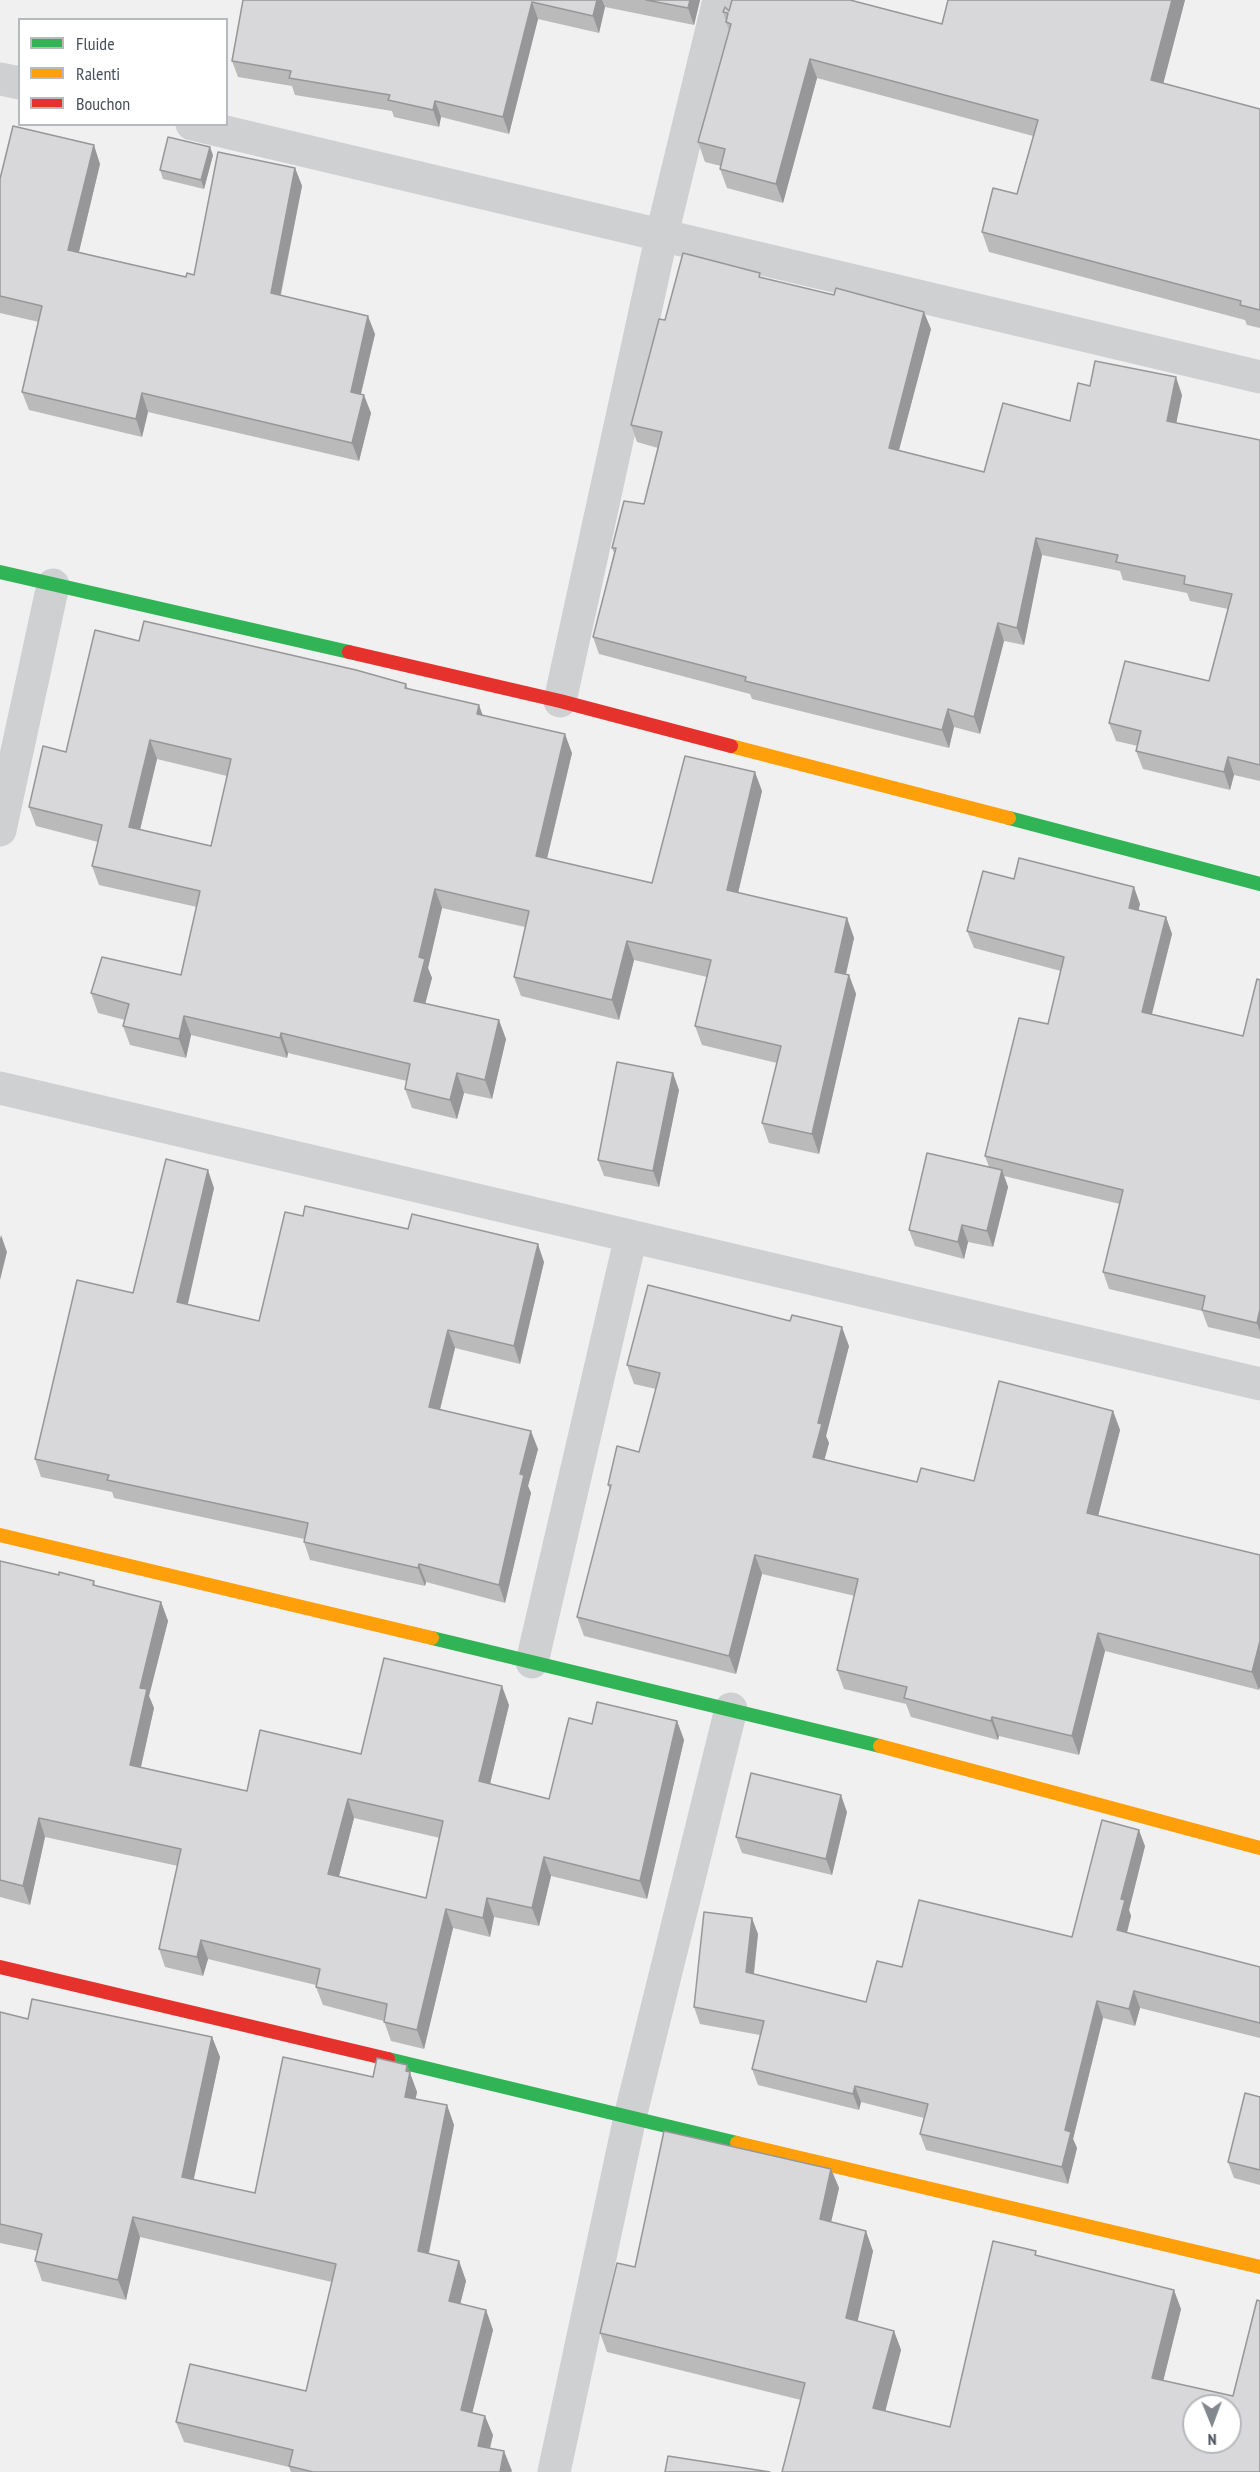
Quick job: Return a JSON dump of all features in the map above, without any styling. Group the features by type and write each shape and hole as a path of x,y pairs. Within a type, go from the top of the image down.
{"street":[{"path":"560,701 662,234 719,0"},
{"path":"0,79 18,83"},
{"path":"201,126 1260,377"},
{"path":"0,572 560,701 1260,884"},
{"path":"0,830 53,585"},
{"path":"0,1088 1260,1384"},
{"path":"532,1662 631,1236"},
{"path":"0,1535 844,1736 1260,1848"},
{"path":"554,2472 630,2117 731,1709"},
{"path":"0,1967 1260,2267"}],"building":[{"path":"243,0 597,0 593,16 532,2 503,117 435,101 433,110 388,100 390,95 289,78 291,71 232,61"},
{"path":"646,0 690,0 688,8"},
{"path":"732,0 850,0 942,24 948,0 1172,0 1151,80 1260,109 1260,310 1240,305 1241,301 982,232 993,188 1017,194 1038,120 810,59 776,184 720,169 725,149 698,142 731,24 726,22 728,13 723,12 725,7 729,11"},
{"path":"13,126 94,145 68,250 186,277 187,273 194,275 218,152 295,168 271,293 368,316 351,392 364,395 352,443 142,393 136,419 22,392 42,306 0,296 0,179"},
{"path":"168,137 210,147 201,180 160,170"},
{"path":"683,253 760,273 759,277 834,295 836,288 924,312 889,448 984,472 1003,403 1070,421 1078,383 1090,386 1095,361 1176,377 1167,421 1260,440 1260,765 1228,757 1224,772 1136,751 1141,731 1109,723 1125,661 1209,681 1232,594 1184,584 1185,576 1116,562 1118,555 1036,538 1017,628 998,623 974,717 948,709 942,730 745,681 746,677 593,637 616,548 612,548 624,501 644,504 662,432 631,425 659,319 665,320"},
{"path":"144,621 356,670 406,684 405,688 479,705 477,714 565,734 536,856 652,883 685,756 755,772 727,890 847,918 835,972 849,975 812,1134 762,1123 781,1046 695,1026 711,960 627,941 612,1000 514,977 529,911 435,889 419,957 425,959 414,1001 499,1020 485,1080 457,1073 450,1100 405,1089 410,1064 281,1033 280,1038 184,1016 179,1039 123,1026 129,1004 91,993 102,957 181,975 200,891 92,866 102,825 29,807 43,746 66,752 95,630 139,641","holes":["150,740 231,759 211,846 129,827"]},
{"path":"1019,858 1134,887 1129,908 1166,917 1142,1012 1243,1036 1257,979 1260,980 1260,1309 1257,1323 1202,1310 1205,1296 1103,1272 1123,1190 985,1156 1019,1018 1048,1024 1064,957 967,931 983,871 1014,879"},
{"path":"617,1062 673,1073 653,1171 598,1160"},
{"path":"927,1153 1002,1170 987,1231 962,1225 958,1242 909,1230"},
{"path":"166,1159 208,1170 177,1302 259,1321 285,1212 303,1216 305,1206 408,1229 412,1214 538,1244 514,1346 448,1330 429,1407 531,1431 520,1474 524,1475 499,1585 419,1564 418,1568 304,1542 308,1523 107,1480 109,1475 35,1459 77,1280 133,1293"},
{"path":"648,1285 790,1321 792,1315 842,1327 818,1423 822,1424 813,1457 917,1482 921,1468 974,1481 999,1381 1113,1411 1087,1513 1260,1555 1260,1641 1252,1672 1098,1633 1072,1736 992,1717 991,1721 904,1698 907,1687 837,1670 858,1579 755,1555 729,1656 577,1617 611,1485 608,1485 617,1446 639,1452 660,1373 627,1365"},
{"path":"0,1561 59,1575 59,1572 94,1581 93,1585 161,1602 140,1688 147,1689 130,1765 247,1791 260,1730 361,1754 384,1658 502,1686 479,1781 549,1799 569,1718 592,1724 597,1702 677,1721 640,1881 544,1857 532,1908 487,1898 483,1918 446,1909 417,2030 384,2022 387,2004 316,1987 320,1969 201,1940 197,1957 159,1949 181,1849 39,1818 23,1886 0,1880","holes":["348,1799 443,1821 426,1898 328,1874"]},
{"path":"751,1773 841,1795 826,1859 736,1837"},
{"path":"1102,1820 1139,1830 1121,1899 1125,1900 1117,1930 1260,1967 1260,2023 1134,1991 1129,2009 1097,2001 1065,2130 1071,2132 1062,2167 920,2134 928,2104 855,2086 853,2094 752,2069 764,2021 694,2007 704,1912 752,1918 746,1972 866,2002 877,1961 902,1967 919,1900 1072,1937"},
{"path":"32,1999 212,2037 182,2177 255,2193 283,2057 373,2077 377,2058 407,2065 406,2071 410,2072 405,2097 447,2105 418,2251 459,2261 449,2301 486,2310 461,2410 485,2416 478,2446 504,2451 500,2472 313,2472 289,2466 293,2450 176,2422 190,2364 306,2391 336,2264 133,2217 118,2280 35,2261 42,2234 0,2224 0,2012 28,2019"},
{"path":"1245,2093 1260,2097 1260,2170 1228,2162"},
{"path":"664,2131 831,2169 820,2219 866,2231 846,2318 894,2331 873,2408 950,2427 993,2241 1036,2251 1035,2255 1174,2290 1152,2378 1224,2394 1182,2394 1182,2454 1242,2454 1242,2394 1234,2394 1257,2300 1260,2301 1260,2472 782,2472 805,2383 600,2333 617,2263 635,2267"},
{"path":"668,2456 770,2472 665,2472"}],"traffic: fast":[{"path":"0,572 349,652"},
{"path":"1009,818 1260,884"},
{"path":"432,1638 880,1746"},
{"path":"388,2059 737,2143"}],"traffic: slow":[{"path":"731,746 1009,818"},
{"path":"0,1535 432,1638"},
{"path":"880,1746 1260,1848"},
{"path":"737,2143 1260,2267"}],"traffic: jam":[{"path":"349,652 560,701 731,746"},
{"path":"0,1967 388,2059"}]}
